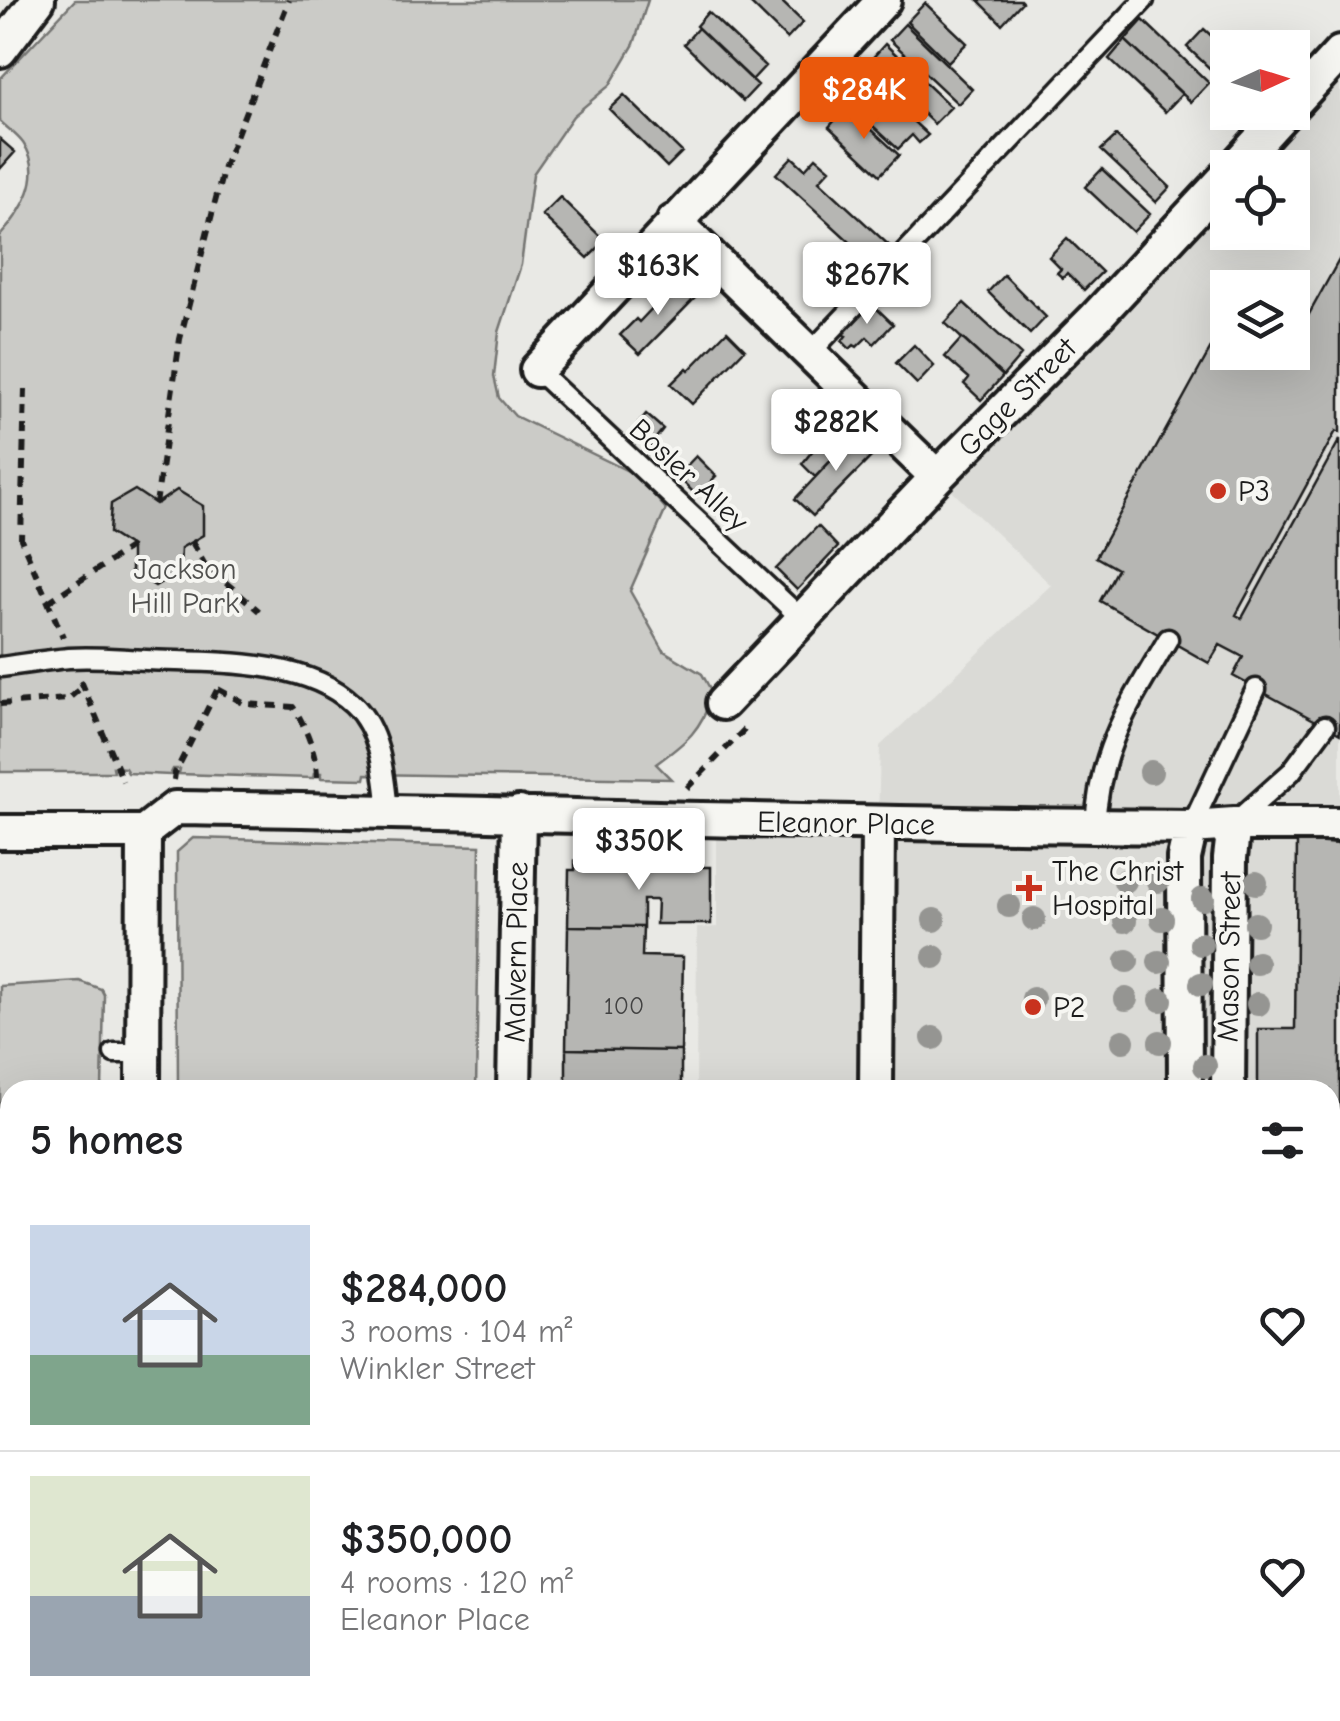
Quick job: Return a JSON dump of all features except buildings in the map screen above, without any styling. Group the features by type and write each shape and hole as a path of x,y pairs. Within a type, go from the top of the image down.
{"street":[{"path":"0,50 38,0"},
{"path":"537,370 884,0"},
{"path":"1310,86 1340,54"},
{"path":"1251,150 1269,130"},
{"name":"Gage Street","path":"723,703 1210,194"},
{"path":"674,221 938,478"},
{"name":"Eleanor Place","path":"0,832 144,832 174,808 1095,827 1340,824"},
{"name":"Malvern Place","path":"514,1080 518,813"},
{"path":"876,1080 878,824"},
{"name":"Mason Street","path":"1228,1080 1230,858 1234,824"},
{"name":"Mason Street","path":"1184,1080 1184,858 1191,828"},
{"path":"139,1080 129,1053 144,832"}],"lane":[{"path":"810,353 1144,0"},
{"name":"Bosler Alley","path":"537,370 803,620"},
{"path":"1095,827 1096,793 1103,761 1123,716 1168,639"},
{"path":"0,667 72,658 231,664 289,672 326,686 352,703 371,728 382,765 388,811"},
{"path":"1191,828 1256,689"},
{"path":"1234,824 1291,772 1326,726"}],"path":[{"path":"156,504 180,339 224,167 289,0"},
{"path":"25,389 21,539 123,781"},
{"path":"192,542 205,565 258,611"},
{"path":"48,602 131,547"},
{"path":"174,782 175,773 231,664"},
{"path":"0,704 68,699 83,686"},
{"path":"218,689 245,704 293,706 318,768 317,784"},
{"path":"685,790 753,720"}],"shaded area":[{"name":"The Christ Hospital","path":"1340,52 1340,1080 696,1080 697,928 717,927 717,820 878,824 880,746 1051,585 937,477 1210,189 1210,250 1310,250 1310,150 1247,150 1266,130 1310,130 1310,84"}],"green space":[{"name":"Jackson Hill Park","path":"75,0 648,0 634,44 610,85 573,116 533,174 521,265 499,332 494,376 499,398 515,416 636,475 666,509 630,591 664,651 702,674 713,694 691,735 656,764 671,779 366,774 365,779 321,778 321,773 314,773 313,778 179,774 180,769 173,769 170,775 128,773 125,768 113,767 114,772 0,772 0,236 23,204 32,168 23,143 0,121 0,79"},
{"path":"193,838 480,846 476,1080 178,1080 177,852"},
{"path":"79,981 101,989 102,1080 0,1080 0,986"}],"place":[{"name":"P3","path":"1218,491"},
{"name":"The Christ Hospital","path":"1029,888"},
{"name":"P2","path":"1033,1007"}]}
